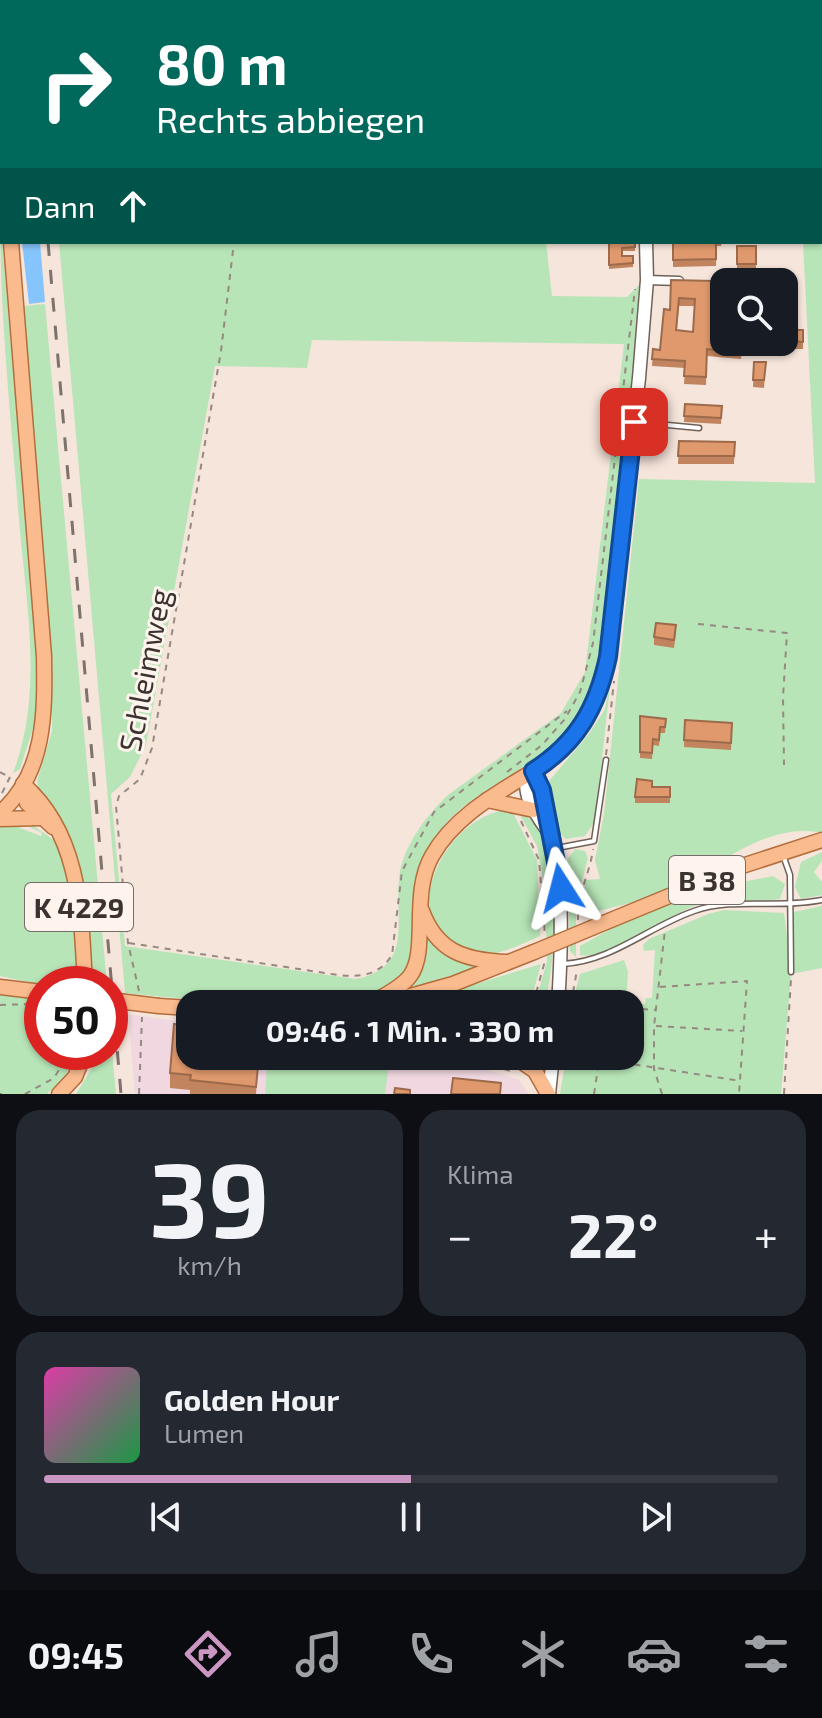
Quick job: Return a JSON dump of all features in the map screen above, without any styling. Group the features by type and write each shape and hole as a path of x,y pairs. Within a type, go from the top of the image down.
{"main road":[{"path":"11,244 44,656 41,738 0,816 40,818"},
{"path":"392,990 409,979 417,966 419,904 431,857 447,835 487,800 532,772 580,731 601,690 608,657 634,422 647,281 646,244"},
{"path":"532,772 528,793 553,842"},
{"path":"532,772 542,790 561,888 559,990"},
{"path":"2,799 17,781"},
{"path":"17,781 23,797 40,818 60,832"},
{"path":"17,781 45,806 60,832"},
{"path":"487,800 534,810"},
{"name":"K 4229","path":"60,832 73,864 83,966"},
{"name":"B 38","path":"429,990 542,951 782,852 822,840"},
{"path":"419,904 427,925 446,950 465,958 509,963"},
{"path":"0,987 24,990"},
{"path":"128,1002 176,1007"},
{"path":"59,1094 78,1070"},
{"path":"534,1070 549,1094"},
{"path":"549,1094 552,1070"}],"street":[{"path":"647,281 690,281"}],"lane":[{"path":"634,422 699,428"},
{"path":"553,842 594,841 606,760"},
{"path":"782,852 790,875 791,972"},
{"path":"561,964 608,955 692,911 722,903 790,906 822,900"}],"path":[{"name":"Schleimweg","path":"139,993 128,943 116,806 119,796 140,779 152,748 221,351 234,244"},
{"path":"510,785 506,774 510,767 542,745 558,729 587,673 593,643 630,302 637,282 647,281"},
{"path":"698,624 787,633 784,765"},
{"path":"606,760 614,678"},
{"path":"128,943 338,975 371,974 385,966 392,955 402,871 434,812 570,709"},
{"path":"0,772 17,781"},
{"path":"2,799 2,789 17,781"},
{"path":"516,804 515,812 539,860 542,951 535,990"},
{"path":"662,1094 654,1069 654,1026 667,934 664,926"},
{"path":"784,1094 791,972"},
{"path":"660,987 747,981 739,1094"},
{"path":"0,1005 24,1004"},
{"path":"644,1009 656,1010"},
{"path":"139,1094 142,1016"},
{"path":"654,1026 743,1031"},
{"path":"644,1067 741,1081"},
{"path":"25,1094 54,1078 59,1070"},
{"path":"506,1070 519,1074"},
{"path":"594,1094 598,1070"}],"shaded area":[{"path":"128,1014 176,1021 176,1070 486,1070 518,1079 528,1094 135,1094"}],"green space":[{"path":"1,244 37,658 36,719 20,769 13,773 28,711 30,648"},
{"path":"59,244 546,244 552,296 627,297 639,285 612,589 598,666 587,699 572,724 554,743 473,800 436,835 422,859 417,876 411,958 405,972 394,983 379,990 176,990 176,998 128,993 128,966 123,966","holes":["312,340 624,344 585,672 561,713 448,795 431,812 416,833 401,867 399,927 394,954 374,973 356,979 125,946 111,794 130,777 146,745 215,366 307,368"]},
{"path":"803,244 822,244 822,833 788,832 772,836 679,884 585,916 580,905 586,880 600,879 595,860 604,814 639,479 815,483"},
{"path":"45,304 105,966 88,966 79,861 69,833 39,790 37,781 52,731 52,694 23,306"},
{"path":"610,687 595,821 585,836 566,839 559,832 549,781 604,711"},
{"path":"511,809 537,860 540,936 496,953 481,954 453,947 436,930 429,908 432,883 443,857 460,834 483,817"},
{"path":"518,811 534,823 551,870 554,930 548,990 539,990 547,961 545,890 537,846"},
{"path":"17,823 20,828 41,836 42,833 25,825 32,825 66,848 81,966 24,966 24,981 0,976 0,828"},
{"path":"575,849 585,851 588,858 576,905 576,957 570,951 567,860"},
{"path":"822,852 822,861 814,872 822,882 822,895 801,899 795,887 801,862"},
{"path":"773,876 785,884 780,899 699,905 618,946 591,955 580,955 580,946 614,927 702,890"},
{"path":"822,906 822,968 791,974 781,1094 560,1094 564,1070 644,1070 644,1004 646,998 652,998 655,950 644,951 643,945 649,939 724,910 784,913 791,966 794,912"},
{"path":"421,927 486,965 402,990 407,986"},
{"path":"624,960 628,972 627,990 576,990 580,974"},
{"path":"541,964 534,990 456,990"},
{"path":"0,995 24,998 24,1070 68,1070 47,1094 0,1094"},
{"path":"91,1070 114,1070 116,1094 76,1094"},
{"path":"267,1070 388,1070 385,1094 265,1094"}],"water":[{"path":"22,244 40,244 45,302 29,304"}],"building":[{"path":"609,244 635,244 635,247 622,248 622,256 633,256 633,263 609,265"},
{"path":"673,244 716,244 716,259 673,260"},
{"path":"737,246 756,246 756,264 737,264"},
{"path":"671,280 710,281 710,349 707,349 706,377 684,376 685,361 652,359 653,349 660,350 664,309 670,310","holes":["679,298 695,299 693,332 676,330"]},
{"path":"798,330 803,330 803,342 798,342"},
{"path":"754,362 766,362 764,380 753,380"},
{"path":"685,404 722,406 721,418 684,416"},
{"path":"679,441 735,442 734,456 678,456"},
{"path":"656,623 676,625 674,640 654,637"},
{"path":"640,716 666,719 665,727 660,727 659,740 653,739 652,753 640,752"},
{"path":"685,720 732,723 731,743 684,740"},
{"path":"637,779 652,781 652,787 670,787 670,797 635,797"},
{"path":"174,1024 176,1070 258,1070 256,1087 190,1080 191,1075 170,1073"},
{"path":"453,1078 501,1083 500,1094 451,1094"},
{"path":"395,1088 410,1090 410,1094 394,1094"}],"railway":[{"path":"48,244 121,1094"}],"route":[{"path":"561,888 542,790 533,771 565,747 580,731 601,690 608,657 634,422"}]}
